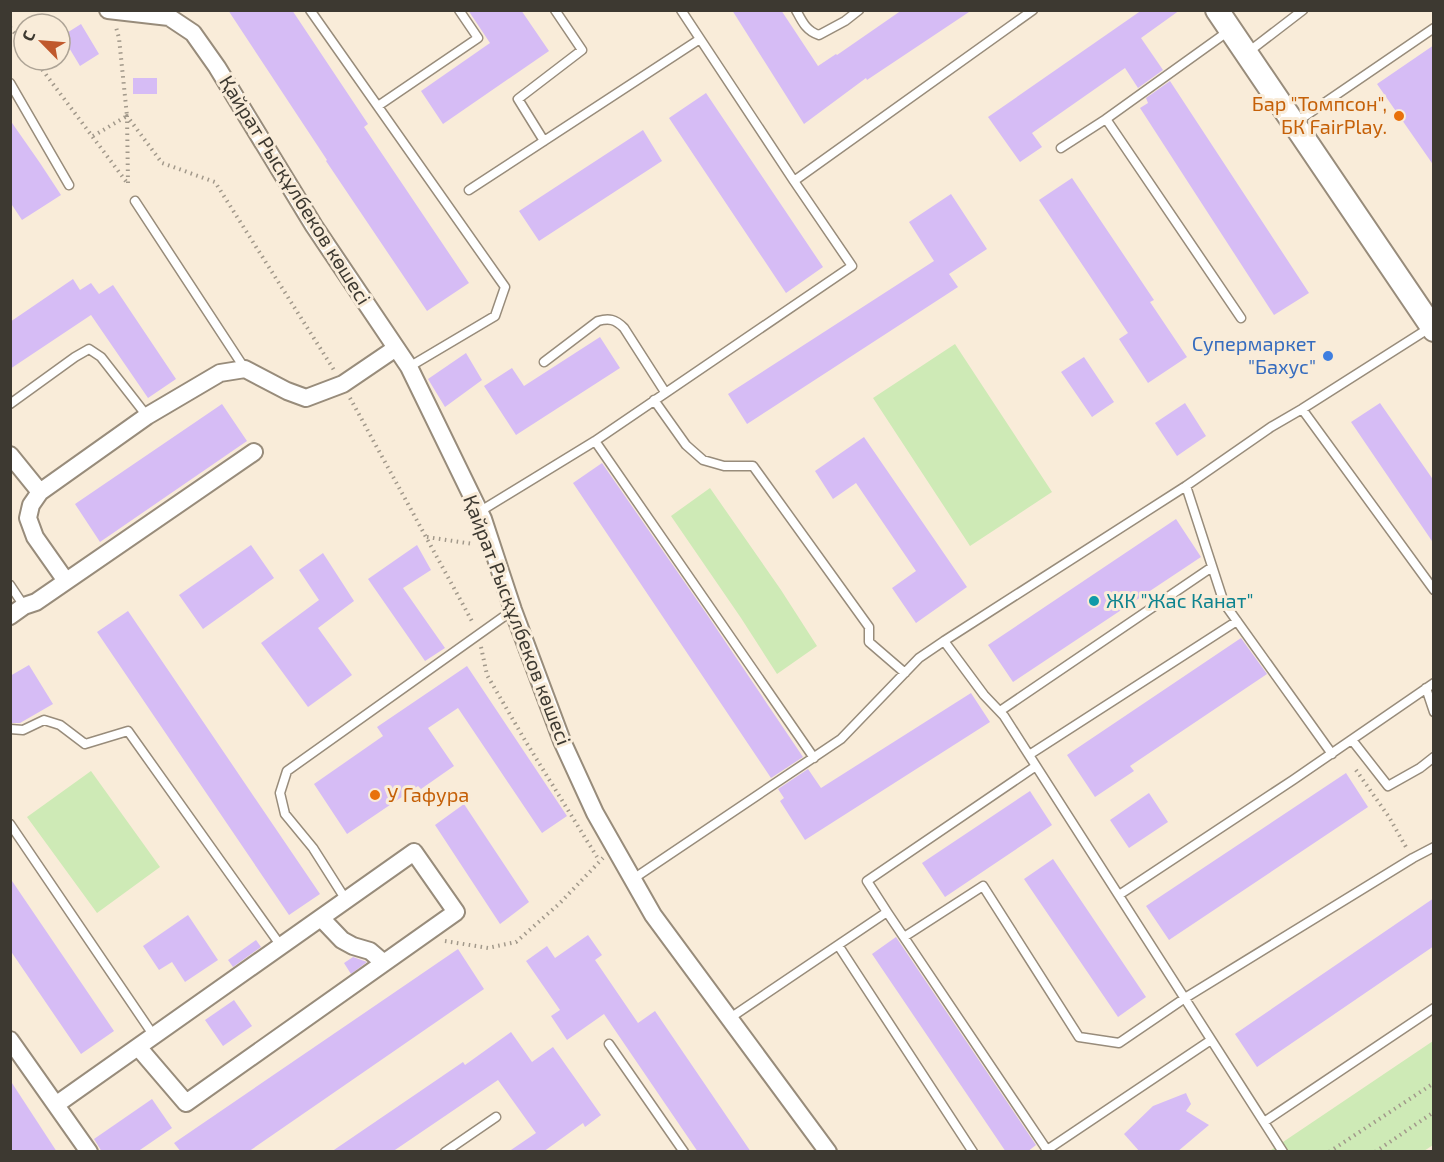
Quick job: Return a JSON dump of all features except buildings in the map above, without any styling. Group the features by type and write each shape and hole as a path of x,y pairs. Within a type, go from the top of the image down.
{"street":[{"path":"1217,10 1430,320"},
{"name":"Қайрат Рысқұлбеков көшесі","path":"109,11 173,14 193,33 217,67 314,226 409,367 479,512 562,741 596,813 653,915 828,1152"},
{"path":"66,581 35,537 28,518 31,505 40,492 147,416 220,373 245,369 287,391 306,398 343,384 396,348"},
{"path":"17,611 36,602 254,452"},
{"path":"10,455 40,492"},
{"path":"57,1104 414,852 456,912 186,1103 138,1047"},
{"path":"321,918 342,940 370,951 384,963"},
{"path":"10,1040 89,1152"}],"lane":[{"path":"310,10 505,287 495,316 409,367"},
{"path":"378,106 478,38 459,10"},
{"path":"544,141 518,99 582,50 555,10"},
{"path":"479,512 595,441 852,266 681,10"},
{"path":"796,10 805,26 811,32 819,34 845,21 859,10"},
{"path":"794,181 1034,10"},
{"path":"1247,54 1303,10"},
{"path":"1294,124 1434,28"},
{"path":"1061,148 1106,119 1230,30"},
{"path":"469,190 700,39"},
{"path":"10,83 69,185"},
{"path":"1106,119 1241,318"},
{"path":"135,201 245,369"},
{"path":"543,362 597,321 608,319 616,321 624,328 665,392"},
{"path":"633,879 841,739 919,658 1186,486 1430,320"},
{"path":"10,404 89,349 101,357 147,416"},
{"path":"654,400 686,445 703,460 724,466 753,466 869,627 869,642 905,673"},
{"path":"1302,409 1434,590"},
{"path":"595,441 814,758"},
{"path":"1186,486 1224,603 1332,754"},
{"path":"1000,711 1212,567"},
{"path":"10,585 17,611"},
{"path":"346,900 313,848 285,814 279,793 287,771 513,610"},
{"path":"1029,755 1237,621"},
{"path":"944,641 984,696 1004,716 1283,1152"},
{"path":"1119,895 1332,754 1430,685 1434,712"},
{"path":"10,729 22,730 44,720 60,725 85,744 128,731 281,946"},
{"path":"1352,740 1388,786 1434,757"},
{"path":"1036,766 867,881 1047,1150 1212,1040"},
{"path":"10,824 154,1036"},
{"path":"904,937 983,886 1079,1037 1119,1043 1185,998 1434,847"},
{"path":"730,1018 887,912"},
{"path":"838,945 973,1152"},
{"path":"1264,1122 1434,1008"},
{"path":"609,1044 684,1152"},
{"path":"445,1152 496,1117"}],"path":[{"path":"93,136 127,116 119,38 109,11"},
{"path":"426,537 492,547"},
{"path":"1340,747 1389,817 1413,858"},
{"path":"419,938 488,948 516,942 559,904 600,860 615,848"},
{"path":"1329,1152 1434,1083"},
{"path":"1376,1152 1434,1112"}],"green space":[{"path":"955,344 1052,492 970,546 873,398"},
{"path":"710,488 817,646 777,674 671,516"},
{"path":"91,771 160,867 97,913 27,817"},
{"path":"1433,1041 1433,1145 1424,1151 1268,1152"}],"place":[{"name":"Бар \"Томпсон\", БК FairPlay.","path":"1399,116"},
{"name":"Супермаркет \"Бахус\"","path":"1328,356"},
{"name":"ЖК \"Жас Канат\"","path":"1094,601"},
{"name":"У Гафура","path":"375,795"}]}
